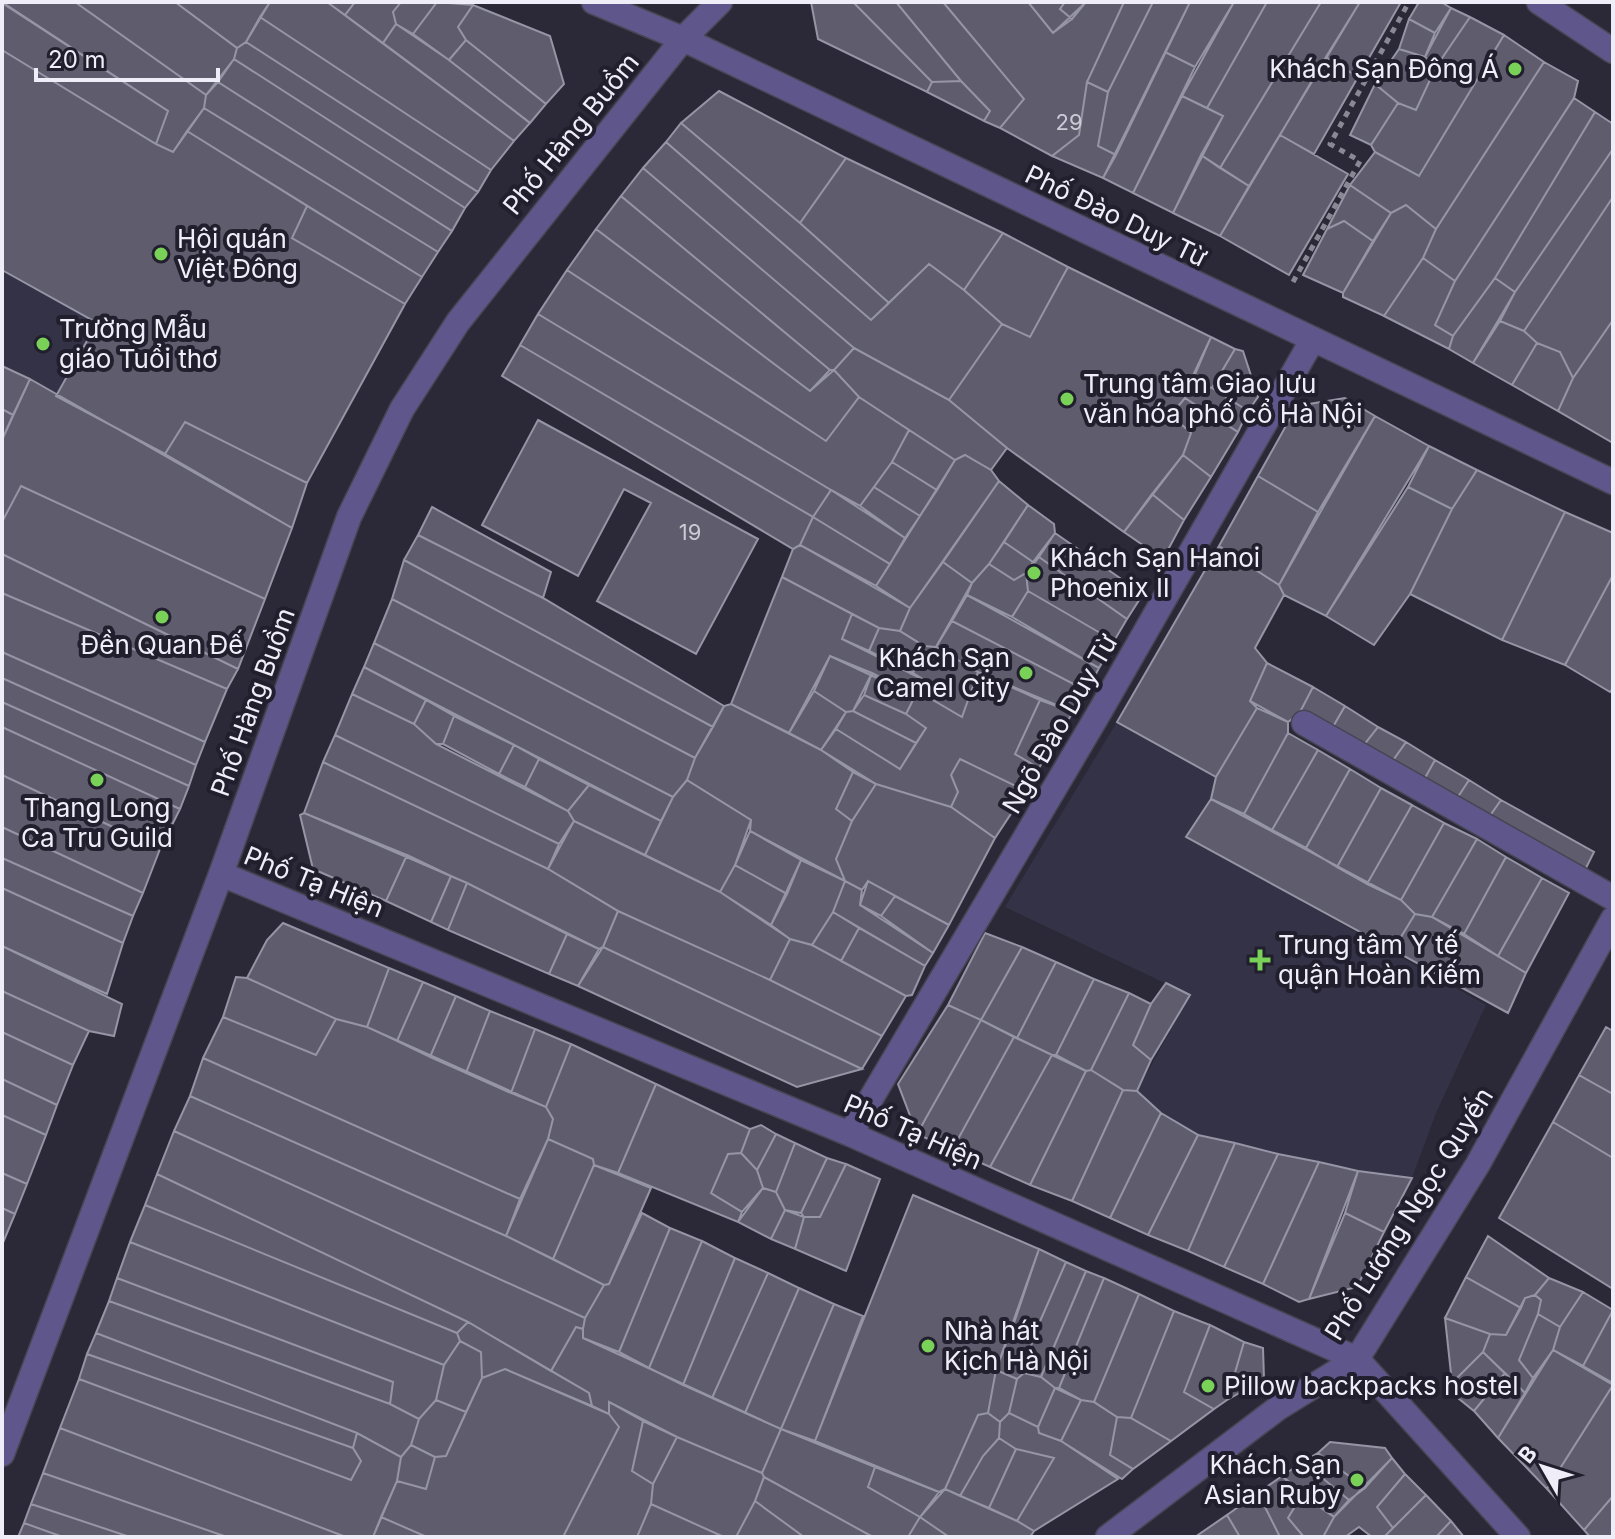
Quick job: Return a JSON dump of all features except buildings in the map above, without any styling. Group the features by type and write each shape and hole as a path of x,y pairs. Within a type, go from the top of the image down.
{"street":[{"name":"Phố Đào Duy Từ","path":"594,2 683,39 1613,482"},
{"name":"Phố Hàng Buồm","path":"2,1454 221,874 349,517 402,409 458,322 683,39 720,2"},
{"path":"1539,2 1613,51"},
{"name":"Ngõ Đào Duy Từ","path":"850,1134 1099,713 1313,339"},
{"path":"1304,723 1613,898"},
{"name":"Phố Tạ Hiện","path":"221,874 850,1134 1357,1359 1518,1537"},
{"name":"Phố Lương Ngọc Quyến","path":"1108,1537 1278,1408 1357,1359 1478,1164 1613,919"}],"path":[{"path":"1271,321 1360,161 1330,144 1409,2"}],"shaded area":[{"name":"Trường Mẫu giáo Tuổi thơ","path":"2,270 97,323 56,396 2,366"},
{"name":"Trung tâm Y tế quận Hoàn Kiếm","path":"1117,722 1216,777 1211,799 1187,837 1486,1005 1436,1113 1412,1178 1358,1171 1198,1135 1161,1113 1137,1091 1190,995 1005,907"}],"place":[{"name":"Khách Sạn Đông Á","path":"1515,69"},
{"name":"Hội quán Việt Đông","path":"161,254"},
{"name":"Trường Mẫu giáo Tuổi thơ","path":"43,344"},
{"name":"Trung tâm Giao lưu văn hóa phố cổ Hà Nội","path":"1067,399"},
{"name":"Khách Sạn Hanoi Phoenix II","path":"1034,573"},
{"name":"Đền Quan Đế","path":"162,617"},
{"name":"Khách Sạn Camel City","path":"1026,673"},
{"name":"Thang Long Ca Tru Guild","path":"97,780"},
{"name":"Trung tâm Y tế quận Hoàn Kiếm","path":"1260,960"},
{"name":"Nhà hát Kịch Hà Nội","path":"928,1346"},
{"name":"Pillow backpacks hostel","path":"1208,1386"},
{"name":"Khách Sạn Asian Ruby","path":"1357,1480"}]}
